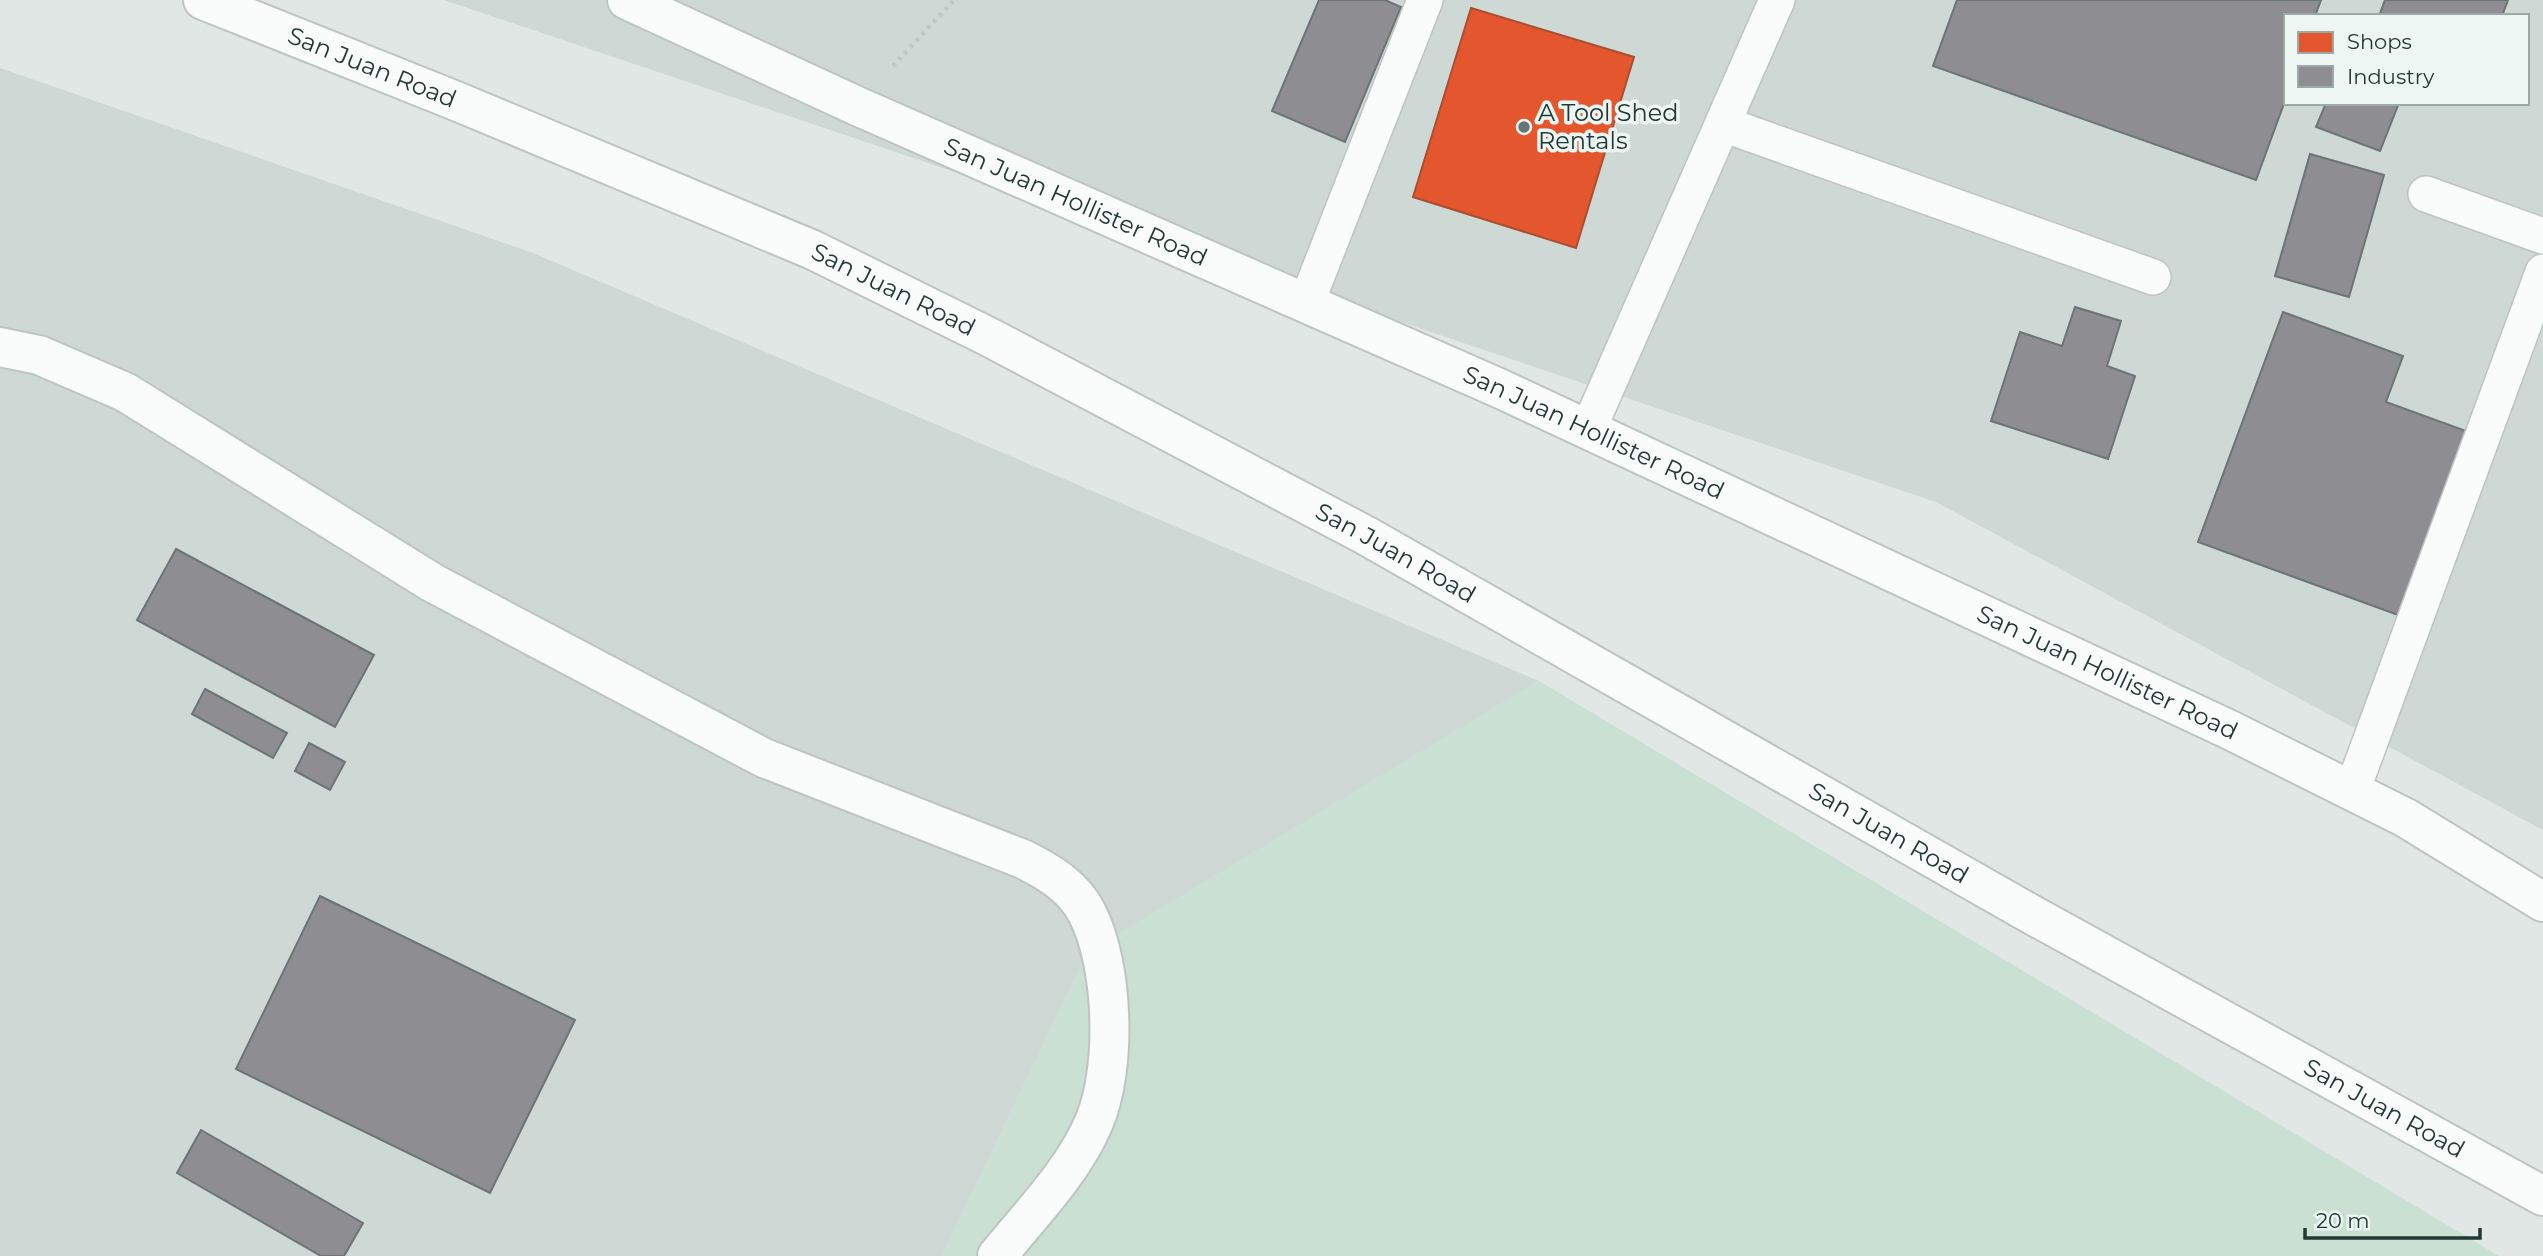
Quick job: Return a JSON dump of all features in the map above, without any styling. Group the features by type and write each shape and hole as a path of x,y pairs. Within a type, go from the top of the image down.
{"street":[{"name":"San Juan Road","path":"203,0 456,101 800,245 987,336 1365,535 1992,892 2543,1196"},
{"name":"San Juan Hollister Road","path":"627,0 857,106 1588,430 2230,730 2406,818 2543,902"},
{"path":"0,347 39,355 125,392 433,583 764,758 1023,859 1049,872 1069,889 1087,914 1105,968 1110,1048 1095,1121 1080,1151 998,1256"}],"lane":[{"path":"1306,304 1424,0"},
{"path":"1588,430 1777,0"},
{"path":"1723,124 2153,277"},
{"path":"2426,194 2543,236"},
{"path":"2352,791 2543,272"}],"path":[{"path":"857,106 954,0"}],"shaded area":[{"path":"444,0 2543,0 2543,830 1936,502"},
{"path":"0,68 533,253 1539,681 1087,953 942,1256 0,1256"}],"green space":[{"path":"1539,681 2499,1256 942,1256 1087,953"}],"building: Shops":[{"name":"A Tool Shed Rentals","path":"1471,8 1634,57 1576,248 1413,197"}],"building: Industry":[{"path":"1319,0 1385,0 1401,7 1345,142 1272,111"},
{"path":"1957,0 2321,0 2316,14 2284,14 2284,103 2256,180 1933,66"},
{"path":"2385,0 2508,0 2503,14 2380,14"},
{"path":"2325,105 2398,105 2380,151 2316,127"},
{"path":"2310,154 2384,175 2349,297 2275,276"},
{"path":"2075,307 2121,321 2107,366 2135,376 2108,459 1991,421 2020,332 2062,346"},
{"path":"2283,312 2403,356 2386,402 2466,431 2398,615 2198,542"},
{"path":"176,549 374,655 335,727 137,620"},
{"path":"205,689 287,733 273,758 192,714"},
{"path":"309,743 345,762 330,790 295,771"},
{"path":"320,896 575,1020 490,1193 236,1069"},
{"path":"201,1130 363,1223 344,1256 321,1256 177,1173"}],"place":[{"name":"A Tool Shed Rentals","path":"1524,127"}]}
